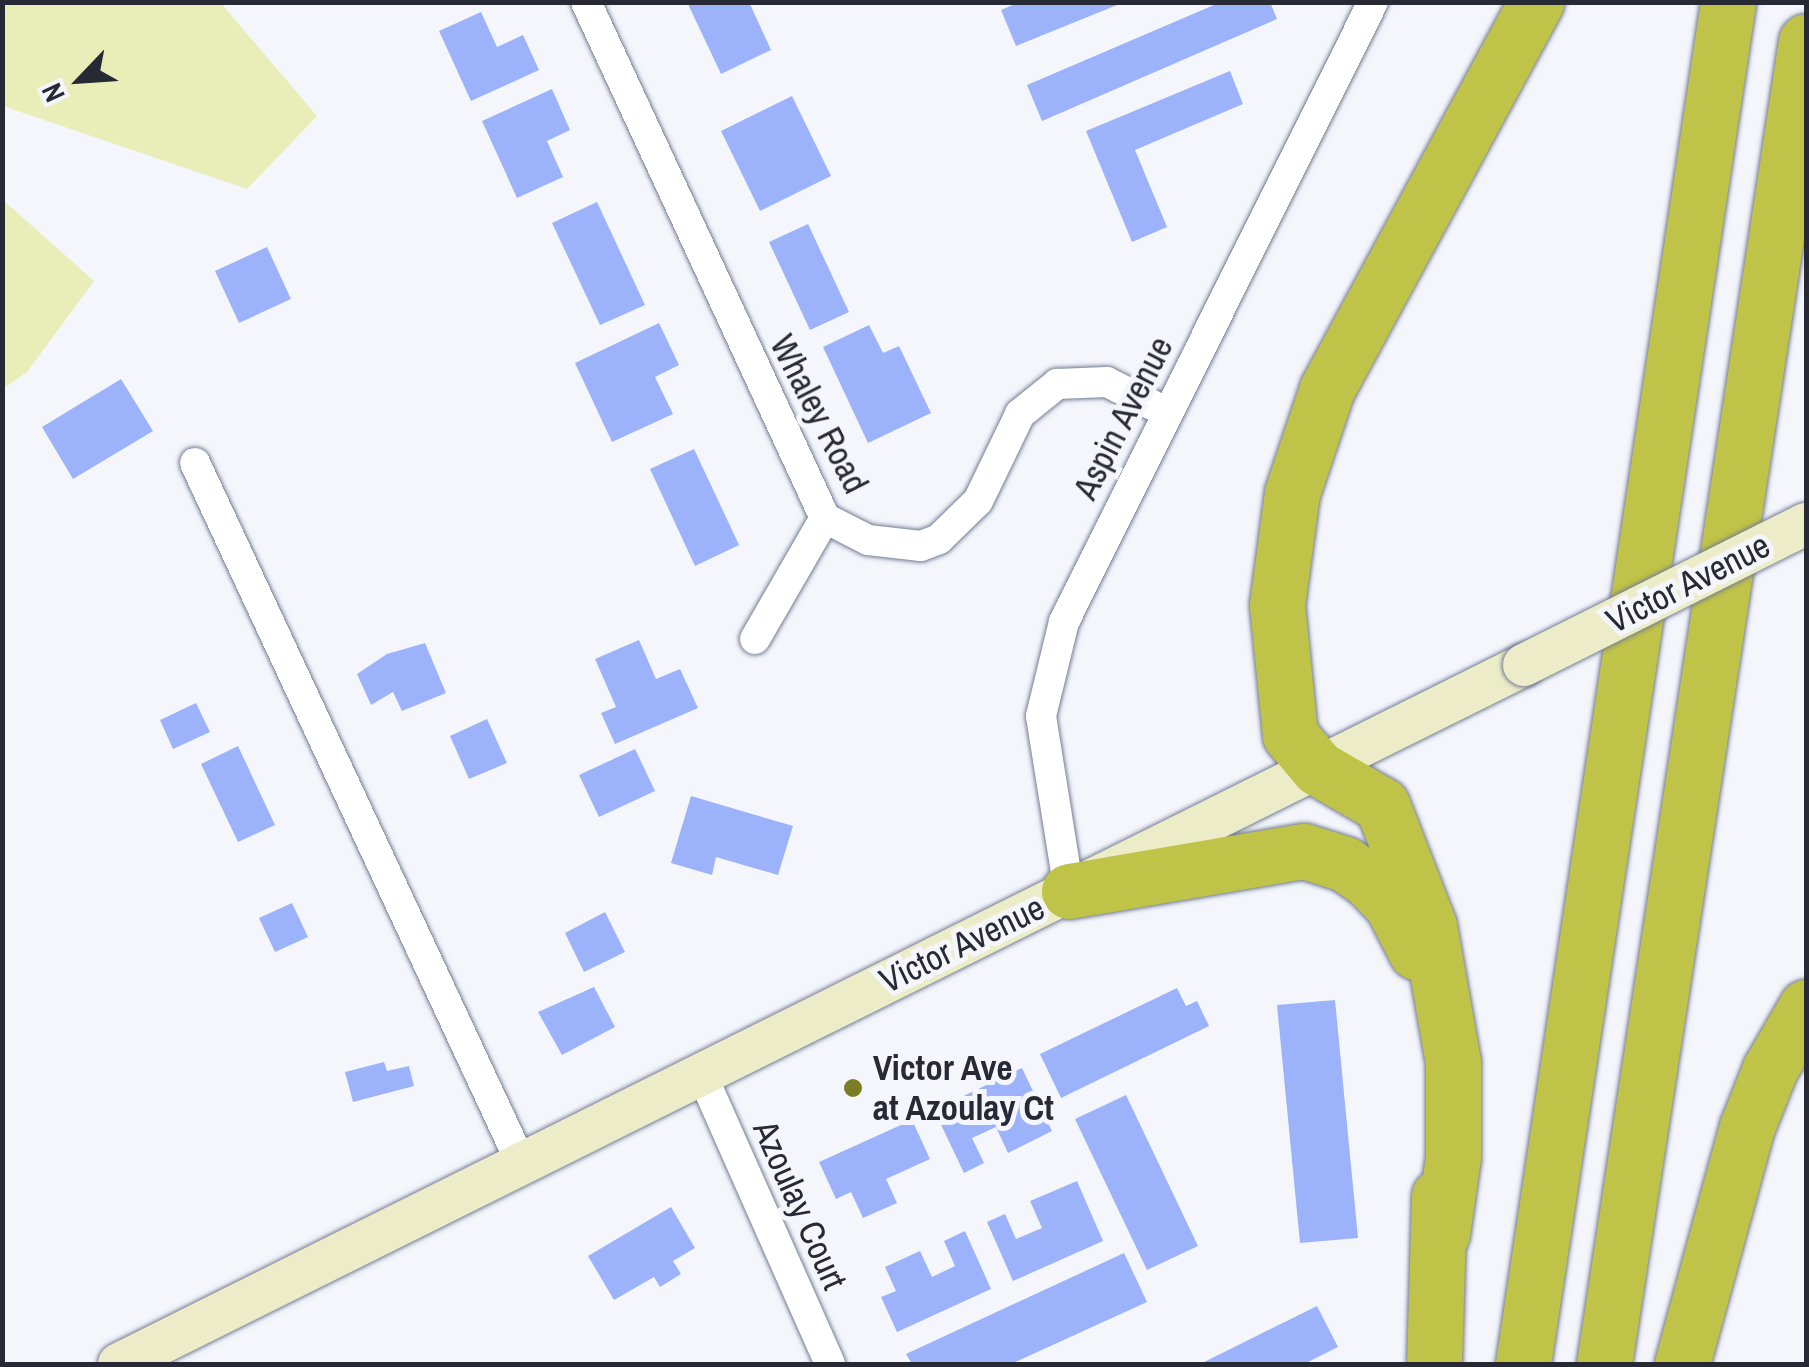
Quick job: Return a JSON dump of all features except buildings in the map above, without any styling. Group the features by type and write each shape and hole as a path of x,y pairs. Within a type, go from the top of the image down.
{"highway":[{"path":"1434,1364 1442,1234 1454,1158 1453,1062 1430,926 1382,804 1318,768 1290,735 1277,605 1292,493 1327,389 1369,302 1536,2"},
{"path":"1523,1364 1728,2"},
{"path":"1604,1364 1806,40"},
{"path":"1070,891 1304,852 1345,864 1368,880 1407,929 1426,994 1442,1234"},
{"path":"1682,1364 1747,1127 1770,1069 1806,1007"}],"main road":[{"name":"Victor Avenue","path":"119,1364 1806,524"}],"street":[{"name":"Whaley Road","path":"586,2 825,518 868,540 921,546 938,538 978,501 1020,414 1057,384 1107,382 1166,412"},
{"name":"Aspin Avenue","path":"1070,891 1042,742 1043,692 1064,622 1372,2"},
{"path":"194,463 522,1165"},
{"path":"755,640 825,518"},
{"name":"Azoulay Court","path":"702,1075 830,1364"}],"green space":[{"path":"220,2 317,116 247,189 3,106 3,3"},
{"path":"3,200 94,281 27,372 3,389"}],"place":[{"name":"Victor Ave at Azoulay Ct","path":"853,1088"}]}
